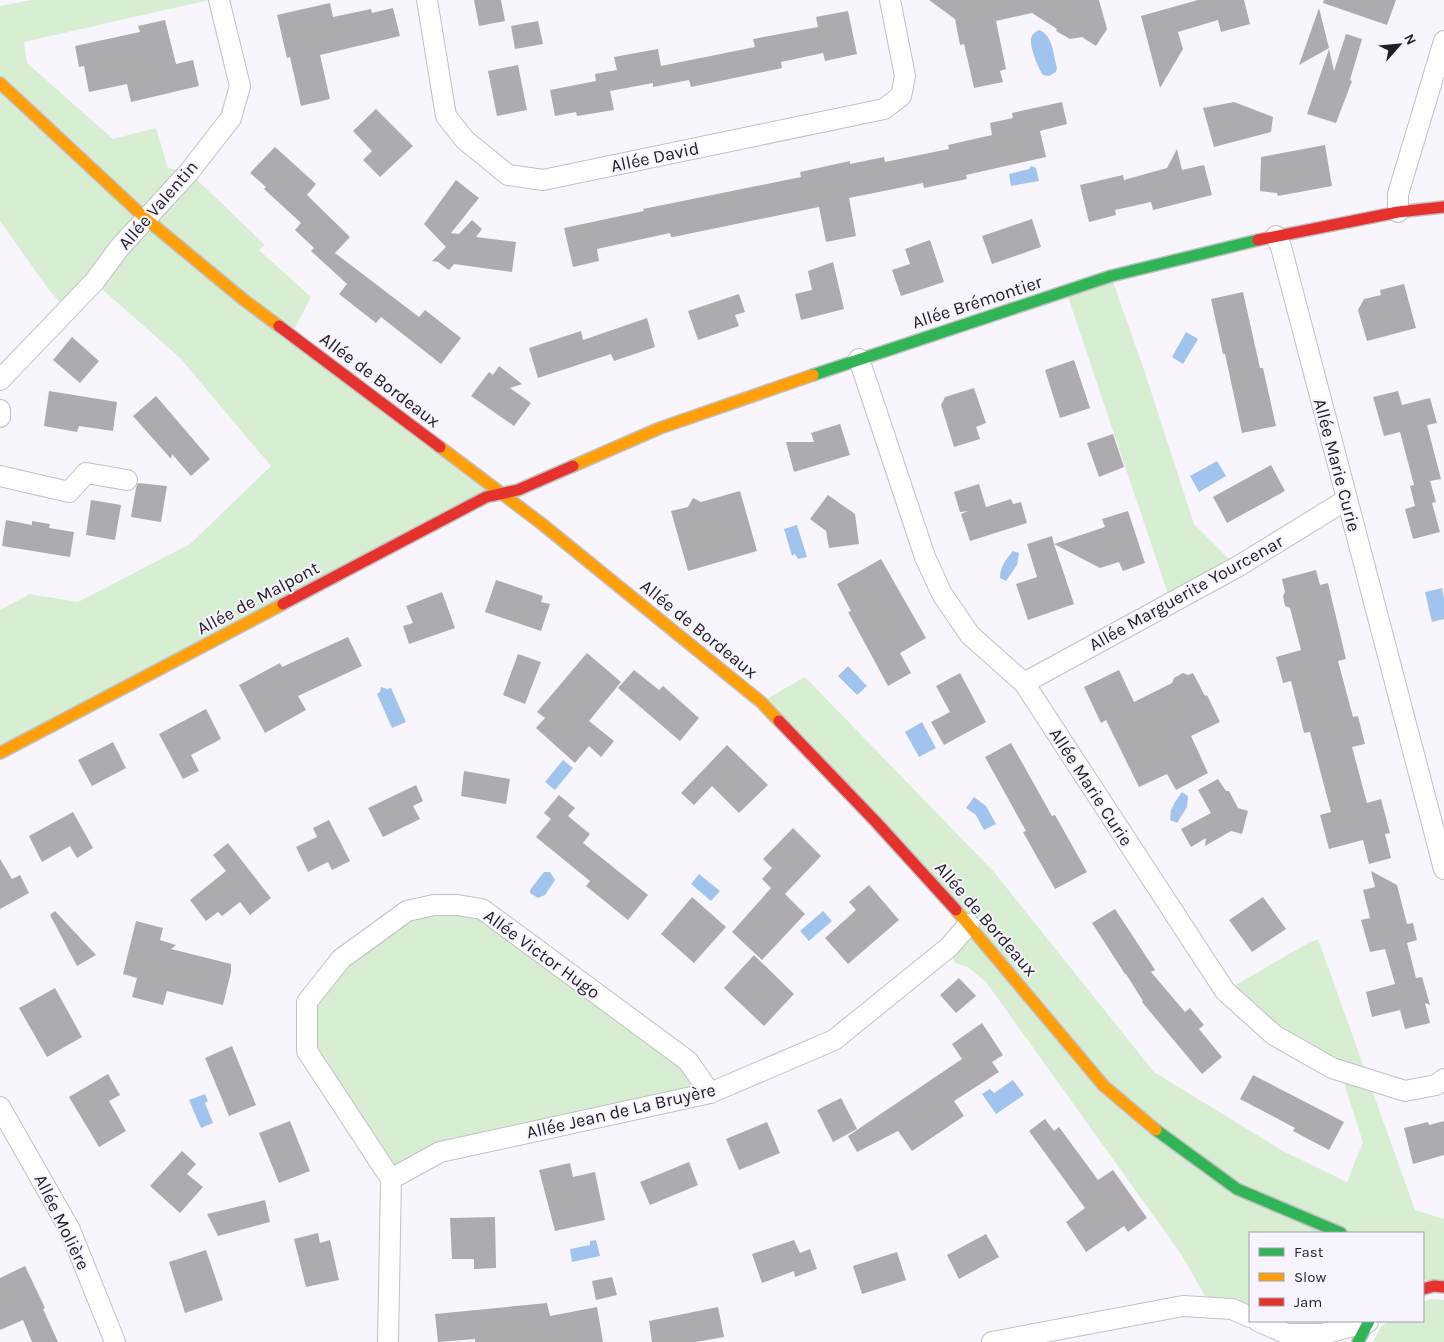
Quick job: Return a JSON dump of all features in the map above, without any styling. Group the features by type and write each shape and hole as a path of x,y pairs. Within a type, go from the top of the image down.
{"main road":[{"name":"Allée de Bordeaux","path":"0,83 146,219 244,300 542,524 761,702 876,822 969,924 1104,1086 1166,1138 1237,1189 1338,1232"},
{"name":"Allée Brémontier","path":"536,483 660,428 859,359 1111,276 1276,236 1398,212 1444,207"},
{"name":"Allée de Malpont","path":"0,753 486,497 518,490 536,483"},
{"path":"1358,1342 1369,1322"}],"street":[{"name":"Allée Valentin","path":"0,380 94,282 120,247 189,172 231,118 240,86 219,0"},
{"name":"Allée David","path":"427,0 446,116 465,140 508,175 543,180 884,109 901,96 904,76 890,0"},
{"path":"1398,212 1398,194 1444,41"},
{"name":"Allée Marie Curie","path":"1276,236 1281,247 1444,869"},
{"name":"Allée Marie Curie","path":"859,359 925,557 942,594 970,635 1024,684 1225,992 1274,1035 1332,1068 1405,1091 1436,1085 1444,1079"},
{"path":"0,410 0,417"},
{"path":"0,476 69,492 86,473 127,480"},
{"name":"Allée Marguerite Yourcenar","path":"1024,684 1237,567 1346,500"},
{"name":"Allée Victor Hugo","path":"391,1179 307,1051 306,1002 341,959 407,911 434,905 457,905 482,909 688,1061 710,1093"},
{"name":"Allée Jean de La Bruyère","path":"391,1179 440,1152 710,1093 834,1040 949,947 969,924"},
{"name":"Allée Molière","path":"0,1107 70,1230 115,1342"},
{"path":"388,1342 391,1179"},
{"path":"992,1342 1017,1340 1183,1306 1232,1309 1249,1317"},
{"path":"1260,1322 1291,1338 1323,1334 1369,1322"}],"green space":[{"path":"32,0 209,0 24,42 27,63 113,139 156,128 168,168 189,172 265,245 259,250 311,297 291,335 500,494 0,753 0,610 30,594 78,602 190,544 271,466 180,358 94,282 67,310 49,290 0,221 0,6"},
{"path":"1111,276 1194,524 1237,567 1171,603 1066,291"},
{"path":"805,677 994,872 1154,1072 1283,1151 1347,1182 1363,1142 1340,1071 1225,991 1318,939 1415,1210 1444,1219 1444,1287 1424,1279 1424,1232 1249,1232 1249,1317 1212,1308 1181,1254 986,982 968,967 955,963 949,947 969,924 761,702"},
{"path":"482,909 688,1061 710,1093 440,1152 391,1179 307,1051 314,992 407,911"},
{"path":"1431,1299 1444,1300 1444,1342 1373,1342 1381,1327 1387,1322 1424,1322 1424,1302"}],"water":[{"path":"1039,30 1044,32 1050,41 1057,68 1056,72 1049,76 1043,75 1041,72 1031,43 1031,37"},
{"path":"1031,166 1036,168 1039,181 1011,186 1009,174 1029,169"},
{"path":"1186,332 1198,339 1183,364 1172,357"},
{"path":"1217,461 1226,476 1199,492 1190,476"},
{"path":"797,525 807,557 798,559 795,554 792,556 784,529"},
{"path":"1013,551 1019,553 1017,565 1006,581 1000,578 1001,570"},
{"path":"1442,588 1444,619 1432,622 1425,592"},
{"path":"848,666 867,686 857,695 838,676"},
{"path":"381,687 391,688 406,722 392,728 377,694 380,692"},
{"path":"922,722 936,748 919,757 905,732"},
{"path":"563,760 573,768 555,790 545,782"},
{"path":"1182,792 1188,796 1187,807 1177,823 1170,820 1171,810"},
{"path":"974,797 986,806 996,824 984,830 976,815 966,808"},
{"path":"544,872 550,872 555,880 545,895 538,898 530,893 530,890"},
{"path":"699,874 720,891 711,901 691,884"},
{"path":"823,911 832,921 809,941 800,931"},
{"path":"1013,1080 1024,1095 996,1114 982,1094 990,1089 994,1093"},
{"path":"205,1094 208,1101 205,1103 213,1123 201,1128 189,1100"},
{"path":"596,1240 600,1256 572,1262 570,1249 590,1245 590,1241"}],"building":[{"path":"474,0 501,0 505,21 479,26"},
{"path":"929,0 1099,0 1107,29 1096,46 1082,37 1070,39 1032,13 996,21 1006,69 1000,71 1003,82 974,88 964,44 960,45 955,19"},
{"path":"1198,0 1244,0 1250,24 1221,32 1218,20 1178,32 1183,49 1160,88 1141,16"},
{"path":"1324,0 1396,0 1387,25 1323,3"},
{"path":"330,3 333,17 371,9 372,13 393,8 400,36 320,55 330,99 301,106 290,57 287,58 277,15"},
{"path":"1319,8 1329,48 1299,65"},
{"path":"848,11 857,54 825,61 823,53 781,62 782,68 691,87 689,80 653,87 653,83 610,91 614,110 577,116 576,112 555,116 550,90 596,81 595,74 617,70 614,57 658,49 661,66 755,47 753,39 818,27 816,17"},
{"path":"165,20 176,64 193,60 199,86 131,102 127,84 89,92 84,66 79,67 75,46 140,32 138,26"},
{"path":"538,21 543,44 515,49 511,26"},
{"path":"1346,34 1362,39 1350,80 1352,81 1336,123 1307,114 1329,49 1334,71"},
{"path":"518,65 527,110 497,116 488,71"},
{"path":"1062,102 1067,124 1040,131 1046,157 966,175 967,179 924,188 923,183 849,198 856,236 826,242 819,207 673,237 671,237 670,233 597,249 599,261 573,267 564,228 644,211 643,209 801,177 800,172 850,161 850,164 884,157 885,162 949,149 948,145 992,135 990,123 1013,118 1012,113"},
{"path":"1234,102 1273,117 1271,132 1214,147 1203,108"},
{"path":"376,109 413,146 380,177 363,160 372,151 353,131"},
{"path":"1325,145 1332,186 1278,196 1277,193 1260,191 1261,157"},
{"path":"275,147 316,184 307,195 350,237 335,253 419,317 425,310 461,338 441,364 381,317 376,323 339,294 347,284 311,251 314,248 295,230 301,223 264,189 266,187 250,173"},
{"path":"1177,149 1182,170 1204,165 1212,195 1153,210 1151,202 1115,210 1116,215 1089,222 1080,185 1123,175 1124,180 1167,168"},
{"path":"456,180 479,198 451,233 459,234 472,220 482,229 476,237 516,242 512,272 454,264 449,270 438,262 432,261 446,247 424,224"},
{"path":"1032,219 1041,247 992,264 982,236"},
{"path":"930,240 944,282 901,296 892,270 910,264 905,249"},
{"path":"833,262 844,309 801,320 795,294 812,290 808,271"},
{"path":"1404,284 1416,328 1367,341 1358,310 1364,299 1381,295 1380,290"},
{"path":"1243,292 1260,368 1263,368 1276,426 1242,433 1211,299"},
{"path":"739,294 745,312 735,315 739,326 698,340 688,311"},
{"path":"647,318 655,347 614,361 611,354 538,378 529,348 581,331 583,340"},
{"path":"72,337 99,361 80,383 53,360"},
{"path":"1074,360 1090,408 1060,418 1045,370"},
{"path":"499,366 522,384 510,388 531,403 514,426 471,396 489,372 493,375"},
{"path":"974,388 986,423 976,427 980,439 954,447 941,405 945,397"},
{"path":"49,391 117,402 113,431 79,426 77,432 44,426"},
{"path":"1398,391 1402,405 1430,398 1437,423 1427,425 1441,479 1430,481 1436,502 1432,503 1440,532 1413,539 1405,509 1415,506 1410,486 1414,485 1400,432 1384,436 1373,397"},
{"path":"156,396 210,459 191,476 172,454 171,459 133,416"},
{"path":"840,424 850,455 794,472 786,442 814,442 811,433"},
{"path":"1113,434 1124,467 1099,477 1087,443"},
{"path":"1271,465 1285,491 1227,523 1213,497"},
{"path":"138,483 167,486 161,522 131,517"},
{"path":"979,484 986,507 1011,499 1013,504 1021,502 1027,523 970,541 961,514 968,511 960,512 954,492"},
{"path":"740,491 757,551 688,571 671,511 688,507 693,498 701,502"},
{"path":"828,495 855,514 859,544 829,548 826,531 810,519"},
{"path":"91,500 121,505 115,540 86,535"},
{"path":"1128,511 1145,563 1123,571 1119,562 1100,568 1054,544 1105,527 1102,519"},
{"path":"6,520 32,525 32,521 50,524 49,528 74,532 70,557 2,546"},
{"path":"1052,536 1074,604 1028,620 1016,584 1037,577 1027,544"},
{"path":"881,559 926,638 900,653 911,673 888,686 848,612 851,611 837,584"},
{"path":"1316,570 1320,585 1328,583 1346,659 1338,661 1353,717 1358,716 1365,744 1352,747 1367,803 1381,799 1390,833 1385,834 1391,858 1369,864 1363,840 1329,849 1320,815 1331,812 1310,732 1304,733 1291,681 1283,683 1276,657 1301,650 1290,608 1285,606 1283,596 1285,592 1282,579"},
{"path":"496,580 543,596 541,602 550,604 541,631 485,612"},
{"path":"442,592 455,628 409,644 403,626 413,623 406,606"},
{"path":"348,637 362,666 298,696 306,710 265,733 239,685 280,663 282,667"},
{"path":"587,653 621,682 589,721 614,741 601,757 589,746 575,763 536,728 545,718 537,712"},
{"path":"518,654 541,662 525,704 503,695"},
{"path":"634,670 659,690 663,686 699,718 680,741 618,688"},
{"path":"1119,670 1134,702 1172,683 1174,678 1183,673 1188,675 1193,673 1205,696 1207,695 1220,722 1191,736 1208,773 1176,790 1167,774 1139,787 1106,720 1101,723 1084,687"},
{"path":"960,673 986,722 944,745 931,722 950,712 936,686"},
{"path":"206,709 221,739 191,755 199,771 183,779 159,734"},
{"path":"113,742 126,768 92,786 78,760"},
{"path":"1011,743 1052,816 1055,815 1087,872 1055,889 1023,832 1026,831 985,757"},
{"path":"727,745 768,785 739,813 712,786 694,805 681,793"},
{"path":"464,771 510,779 506,804 461,796"},
{"path":"1218,779 1226,791 1229,791 1238,808 1248,811 1242,834 1231,831 1205,846 1206,838 1191,847 1181,829 1211,813 1198,790"},
{"path":"416,785 423,801 413,806 420,819 383,837 368,808"},
{"path":"559,795 575,808 568,816 590,834 583,843 648,895 628,920 586,886 590,881 536,837 551,819 544,813"},
{"path":"73,812 93,848 77,858 70,846 42,862 29,836"},
{"path":"329,820 350,861 332,870 328,862 308,872 296,847 317,837 313,828"},
{"path":"793,828 821,856 785,894 805,914 762,960 732,932 771,888 762,879 772,868 763,859"},
{"path":"228,843 271,898 250,915 240,902 222,916 218,912 206,921 190,900 226,871 213,855"},
{"path":"0,859 12,879 20,875 29,893 0,909"},
{"path":"1371,871 1397,885 1407,924 1413,923 1417,940 1407,943 1416,978 1422,977 1430,1005 1425,1003 1430,1023 1405,1029 1400,1010 1372,1017 1366,992 1395,984 1385,949 1370,952 1361,920 1370,918 1363,890 1375,887"},
{"path":"869,885 899,920 848,964 825,938 856,910 849,902"},
{"path":"692,897 726,927 694,963 661,934"},
{"path":"1263,897 1286,929 1252,952 1229,920"},
{"path":"1115,909 1155,970 1151,972 1185,1012 1190,1008 1204,1025 1199,1029 1222,1057 1202,1074 1142,1002 1092,923"},
{"path":"55,911 96,955 77,966 50,915"},
{"path":"136,921 163,928 160,940 176,945 171,949 231,964 231,972 223,1005 167,991 163,1005 132,997 137,978 123,974"},
{"path":"754,955 794,994 764,1026 724,988"},
{"path":"959,978 976,996 956,1013 940,995"},
{"path":"55,988 82,1037 47,1057 19,1008"},
{"path":"982,1023 1003,1055 992,1062 999,1072 954,1101 964,1116 912,1151 898,1131 857,1152 848,1136 962,1059 952,1044"},
{"path":"232,1046 256,1105 229,1116 205,1058"},
{"path":"108,1074 120,1095 109,1101 126,1131 99,1147 69,1097"},
{"path":"1253,1075 1344,1122 1329,1150 1293,1131 1295,1128 1240,1099"},
{"path":"841,1098 857,1129 833,1142 817,1110"},
{"path":"1045,1119 1054,1131 1059,1127 1098,1180 1113,1170 1147,1218 1128,1232 1124,1226 1086,1252 1066,1222 1085,1208 1029,1131"},
{"path":"290,1121 310,1171 279,1183 259,1133"},
{"path":"1444,1121 1444,1155 1413,1164 1404,1128 1428,1122 1429,1125"},
{"path":"767,1122 780,1153 739,1170 726,1139"},
{"path":"182,1151 196,1164 187,1174 203,1187 180,1213 150,1186"},
{"path":"689,1162 698,1185 650,1205 640,1182"},
{"path":"570,1163 573,1177 595,1172 605,1220 555,1231 539,1170"},
{"path":"265,1200 270,1222 218,1236 207,1214"},
{"path":"495,1217 496,1268 474,1269 474,1259 452,1259 450,1218"},
{"path":"318,1233 320,1243 330,1240 339,1280 306,1287 294,1239"},
{"path":"986,1234 999,1257 959,1279 947,1255"},
{"path":"794,1240 800,1253 810,1249 817,1269 795,1277 794,1271 762,1283 752,1254"},
{"path":"206,1250 223,1300 185,1313 169,1262"},
{"path":"897,1252 906,1280 862,1294 853,1266"},
{"path":"25,1266 45,1308 43,1309 58,1342 32,1342 23,1320 0,1330 0,1278"},
{"path":"612,1277 617,1295 596,1300 592,1281"},
{"path":"547,1303 550,1316 597,1307 603,1342 475,1342 475,1339 438,1342 435,1314"},
{"path":"718,1307 724,1337 696,1342 652,1342 649,1321"}],"traffic: fast":[{"path":"813,375 1111,276 1258,240"},
{"path":"1156,1130 1237,1189 1339,1232"},
{"path":"1358,1342 1368,1322"}],"traffic: slow":[{"path":"0,83 146,219 244,300 279,326"},
{"path":"573,466 660,428 813,375"},
{"path":"440,447 542,524 761,702 779,721"},
{"path":"0,753 283,604"},
{"path":"956,910 1104,1086 1156,1130"}],"traffic: jam":[{"path":"1258,240 1398,212 1444,207"},
{"path":"279,326 440,447"},
{"path":"283,604 486,497 518,490 573,466"},
{"path":"779,721 876,822 956,910"},
{"path":"1424,1289 1434,1286 1444,1287"}]}
